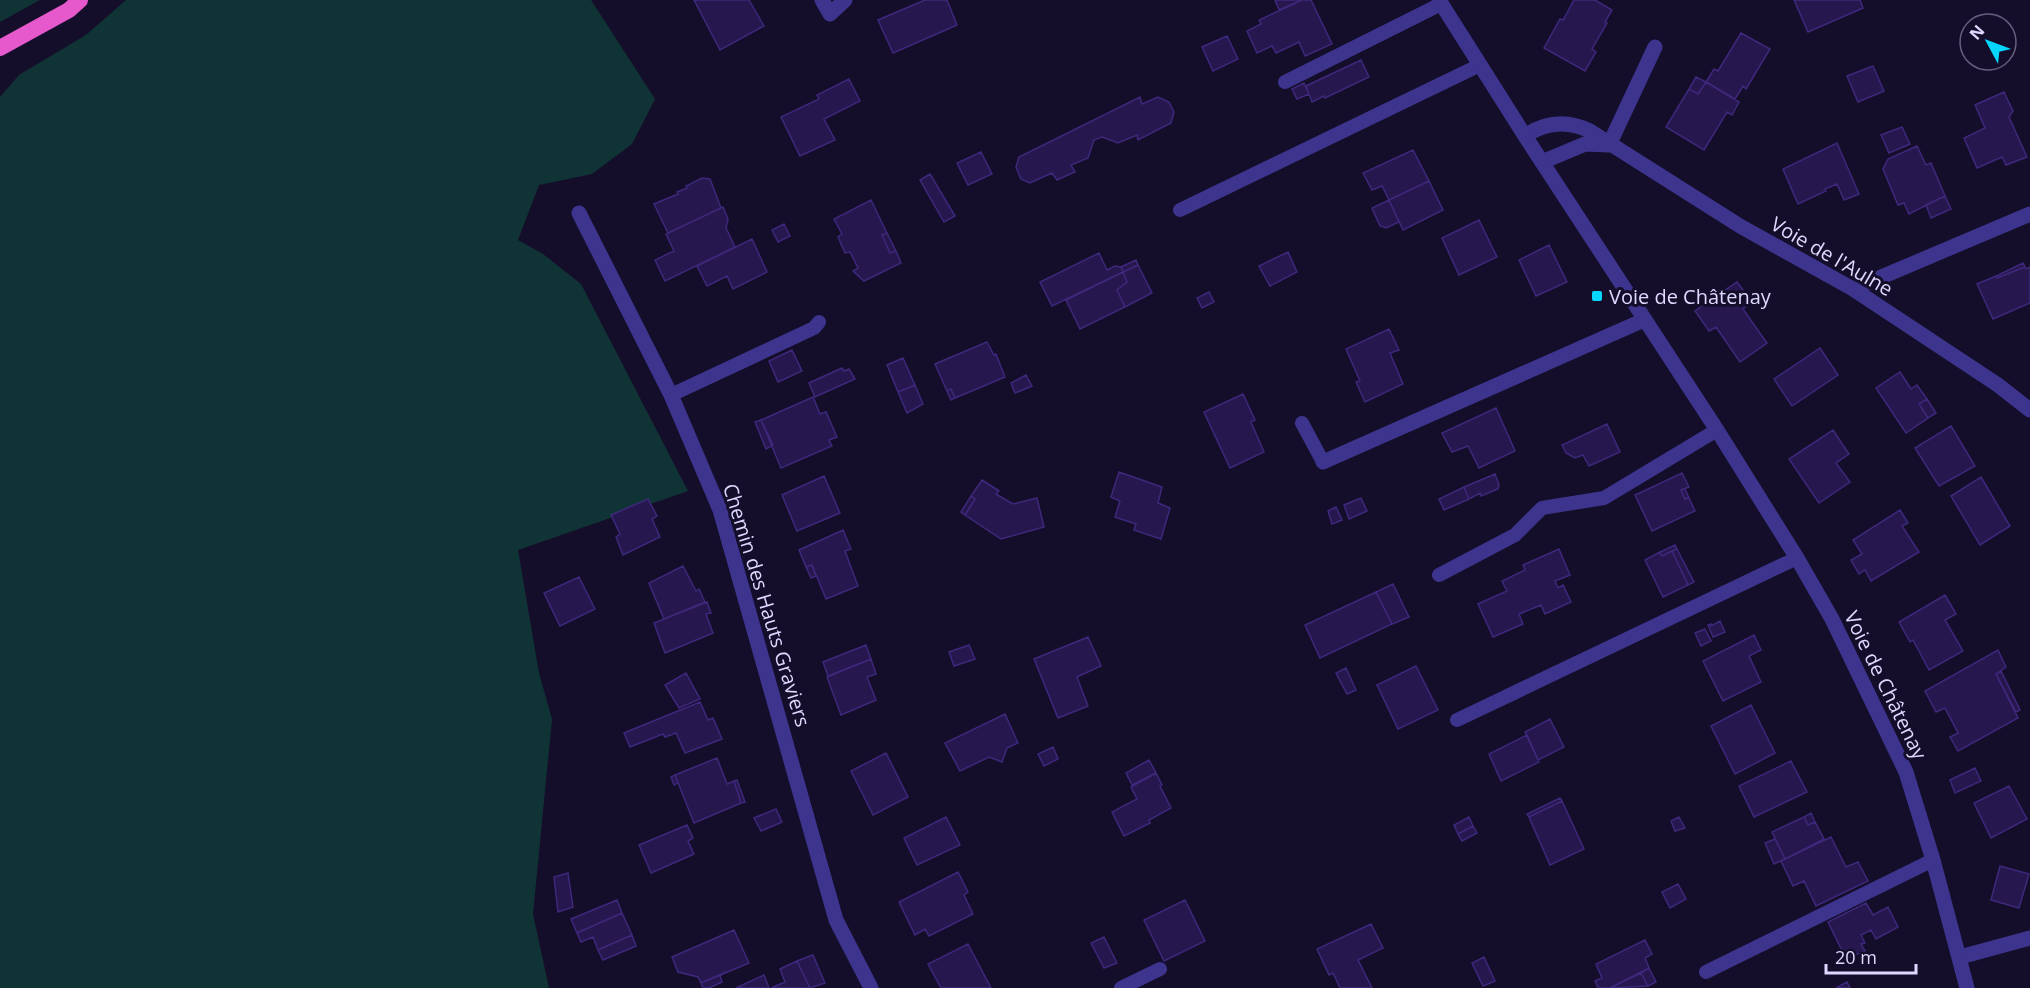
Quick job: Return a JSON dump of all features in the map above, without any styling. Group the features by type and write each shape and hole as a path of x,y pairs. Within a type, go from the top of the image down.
{"highway":[{"path":"0,48 69,10 80,0"}],"street":[{"path":"822,0 830,14 845,0"},
{"name":"Voie de Châtenay","path":"1440,2 1716,430 1797,558 1832,620 1906,772 1933,860 1967,988"},
{"path":"1542,162 1585,144 1609,145 1655,47"},
{"name":"Voie de l'Aulne","path":"1525,136 1548,125 1565,123 1580,126 1740,226 1853,289 1998,385 2030,410"},
{"name":"Chemin des Hauts Graviers","path":"579,213 671,395 720,510 836,920 870,988"},
{"path":"1853,289 2030,214"},
{"path":"1323,462 1644,321"},
{"path":"1960,957 2030,938"}],"lane":[{"path":"1285,82 1440,2"},
{"path":"1180,210 1480,65"},
{"path":"671,395 814,328 819,322"},
{"path":"1302,423 1323,462"},
{"path":"1438,575 1515,535 1542,508 1604,498 1716,430"},
{"path":"1457,720 1797,558"},
{"path":"1706,972 1933,860"},
{"path":"1121,988 1160,969"}],"green space":[{"path":"0,0 40,0 0,22"},
{"path":"126,0 591,0 655,99 632,144 592,174 539,185 518,240 543,254 581,284 688,491 518,550 539,673 552,719 533,914 549,988 0,988 0,97 19,75 86,35"}],"building":[{"path":"694,0 749,0 764,26 720,50"},
{"path":"925,0 947,0 957,25 893,53 878,20"},
{"path":"1275,0 1302,0 1279,10"},
{"path":"1302,0 1311,0 1332,44 1305,56 1299,42 1276,53 1272,46 1257,53 1247,31 1261,24 1259,20"},
{"path":"1574,0 1595,0 1612,10 1592,49 1596,52 1585,71 1544,48 1560,19 1563,20"},
{"path":"1794,0 1860,0 1863,8 1808,32"},
{"path":"1741,33 1770,49 1746,89 1743,86 1735,99 1706,82 1714,69 1718,71"},
{"path":"1227,36 1238,59 1213,71 1202,47"},
{"path":"1361,60 1369,77 1312,102 1306,86"},
{"path":"1873,66 1884,91 1858,102 1847,76"},
{"path":"1696,77 1706,82 1698,94 1689,89"},
{"path":"849,79 860,101 824,119 835,140 800,156 781,117 819,99 817,95"},
{"path":"1706,82 1739,102 1732,115 1727,112 1704,150 1666,127 1689,89 1698,94"},
{"path":"1304,83 1309,94 1297,99 1292,89"},
{"path":"2004,92 2013,111 2009,117 2027,157 2006,165 2002,157 1977,168 1964,138 1985,128 1975,105"},
{"path":"1140,97 1142,104 1158,97 1169,102 1174,112 1171,123 1138,140 1137,135 1118,143 1102,137 1094,140 1088,158 1071,165 1075,172 1057,180 1052,173 1030,183 1021,179 1016,167 1019,157"},
{"path":"1902,127 1910,144 1889,153 1881,135"},
{"path":"1837,143 1859,194 1844,200 1837,184 1798,204 1783,169"},
{"path":"1917,146 1926,165 1931,163 1945,196 1909,214 1904,203 1898,205 1883,169 1888,159"},
{"path":"1413,150 1429,181 1389,200 1382,186 1372,190 1363,173"},
{"path":"981,152 992,174 968,185 957,163"},
{"path":"930,174 955,216 944,222 920,180"},
{"path":"702,178 710,179 721,208 668,233 654,204 678,194 677,192 687,188 686,186"},
{"path":"1429,181 1443,210 1403,230 1389,200"},
{"path":"1945,196 1951,209 1931,218 1926,205"},
{"path":"871,200 887,233 882,235 890,253 896,251 901,263 864,281 853,271 858,268 850,252 845,253 838,237 842,234 834,219"},
{"path":"1389,200 1399,222 1386,228 1380,226 1372,208"},
{"path":"723,207 728,219 726,228 735,247 665,281 655,260 674,251 666,234"},
{"path":"1479,220 1497,257 1459,275 1442,238"},
{"path":"784,224 790,236 778,242 772,230"},
{"path":"887,233 896,251 890,253 882,235"},
{"path":"752,239 767,272 733,289 727,276 707,286 697,266"},
{"path":"1549,245 1567,282 1536,296 1519,260"},
{"path":"1288,252 1297,272 1270,286 1259,266"},
{"path":"1099,253 1107,270 1115,266 1121,267 1123,272 1052,306 1040,282"},
{"path":"1136,260 1138,265 1123,272 1121,267"},
{"path":"2023,263 2025,267 1997,278 1996,276"},
{"path":"1138,265 1152,293 1125,307 1117,290 1127,282 1123,272"},
{"path":"2025,267 2026,269 2030,267 2030,303 1993,319 1977,284"},
{"path":"1123,272 1127,282 1117,290 1125,307 1080,329 1066,300"},
{"path":"1737,282 1752,302 1743,309 1767,343 1740,362 1716,327 1709,331 1695,311"},
{"path":"1209,292 1214,302 1202,308 1197,298"},
{"path":"1389,329 1399,350 1390,353 1403,384 1365,402 1356,382 1360,381 1346,349"},
{"path":"987,342 994,355 996,354 1005,377 955,398 951,389 947,391 935,364"},
{"path":"1820,348 1838,375 1792,406 1774,379"},
{"path":"792,350 802,371 778,382 769,361"},
{"path":"903,358 915,385 898,392 887,365"},
{"path":"842,368 844,371 849,369 855,379 815,397 809,383"},
{"path":"1900,372 1911,389 1917,385 1927,399 1919,404 1928,418 1906,433 1876,388"},
{"path":"1026,375 1032,386 1015,393 1011,383"},
{"path":"915,385 923,404 907,413 898,392"},
{"path":"951,389 955,398 951,400 947,391"},
{"path":"1243,394 1255,420 1251,422 1264,452 1230,468 1204,412"},
{"path":"813,397 820,414 826,412 837,437 829,440 832,446 781,468 761,420"},
{"path":"1927,399 1936,413 1928,418 1919,404"},
{"path":"1496,408 1515,451 1479,468 1468,446 1452,452 1442,433"},
{"path":"761,420 773,445 766,449 755,422"},
{"path":"1607,424 1620,452 1589,466 1583,455 1575,458 1566,453 1562,445"},
{"path":"1951,426 1975,466 1939,486 1915,448"},
{"path":"1833,430 1849,454 1836,463 1850,482 1819,503 1789,459"},
{"path":"1119,472 1162,487 1158,503 1170,508 1161,539 1134,530 1136,524 1115,517 1120,501 1111,497"},
{"path":"1682,473 1689,487 1681,490 1685,499 1689,498 1695,511 1652,531 1635,495"},
{"path":"1495,474 1498,489 1481,496 1480,493 1469,499 1464,487"},
{"path":"824,476 840,513 797,531 782,495"},
{"path":"1981,477 2010,526 1980,545 1951,496"},
{"path":"982,480 999,491 996,494 1013,504 1037,498 1044,527 1001,539 965,515 975,499 971,496"},
{"path":"1464,487 1469,499 1444,510 1439,499"},
{"path":"1685,489 1689,498 1685,499 1681,490"},
{"path":"971,496 975,499 965,515 961,512"},
{"path":"1361,498 1367,511 1349,519 1344,505"},
{"path":"648,499 657,516 652,519 660,537 623,555 616,537 620,534 611,515"},
{"path":"1336,507 1342,520 1332,524 1328,511"},
{"path":"1900,510 1908,523 1902,526 1919,552 1871,581 1865,570 1859,574 1851,560 1862,554 1853,540"},
{"path":"843,530 851,549 845,551 858,586 826,599 812,565 806,567 799,550"},
{"path":"1675,545 1677,549 1662,556 1660,552"},
{"path":"1559,549 1570,575 1555,581 1558,588 1563,585 1571,602 1545,614 1541,605 1519,614 1523,624 1493,637 1478,604 1507,591 1502,581 1525,570 1523,565"},
{"path":"1677,549 1694,582 1688,585 1672,551"},
{"path":"1672,551 1688,585 1663,597 1645,560 1660,552 1662,556"},
{"path":"812,565 816,576 811,578 806,567"},
{"path":"683,566 696,591 699,589 705,602 664,619 649,583"},
{"path":"579,577 595,609 560,626 544,593"},
{"path":"1393,584 1409,617 1392,624 1376,592"},
{"path":"1376,592 1392,624 1320,658 1305,625"},
{"path":"1945,595 1956,614 1945,620 1963,651 1929,670 1913,640 1910,642 1899,622"},
{"path":"707,602 711,613 706,614 713,633 665,653 654,623"},
{"path":"1720,621 1725,632 1713,637 1708,625 1711,624 1711,626"},
{"path":"1705,629 1711,641 1701,646 1695,633"},
{"path":"1754,635 1761,650 1749,656 1761,682 1723,701 1703,661"},
{"path":"1088,637 1101,666 1077,677 1088,706 1058,718 1034,659"},
{"path":"866,645 871,659 828,676 823,662"},
{"path":"969,645 975,659 954,666 949,652"},
{"path":"1998,650 2006,667 1996,674 2018,718 1958,751 1950,737 1958,733 1945,708 1936,712 1925,691"},
{"path":"871,659 876,674 867,677 876,700 841,715 827,677"},
{"path":"1416,666 1438,710 1398,729 1377,685"},
{"path":"1346,668 1356,690 1347,694 1336,673"},
{"path":"2001,671 2020,710 2016,712 1996,674"},
{"path":"686,673 700,699 679,708 665,685"},
{"path":"700,702 708,720 713,718 722,739 685,753 676,733 665,737 663,734 630,747 624,733"},
{"path":"1751,705 1775,753 1735,774 1711,726"},
{"path":"1005,714 1018,743 1007,748 1002,762 989,757 960,771 945,743"},
{"path":"1550,719 1564,747 1538,760 1525,732"},
{"path":"1527,735 1539,762 1501,781 1489,754"},
{"path":"1053,747 1058,759 1044,766 1038,754"},
{"path":"886,753 908,797 873,815 851,771"},
{"path":"717,758 727,784 734,781 741,803 694,823 675,775"},
{"path":"1149,760 1156,773 1132,785 1126,773"},
{"path":"1791,761 1807,792 1754,817 1739,786"},
{"path":"1975,768 1981,781 1955,793 1950,780"},
{"path":"1156,773 1171,808 1149,820 1150,823 1124,836 1112,812 1137,799 1131,787"},
{"path":"675,775 678,783 674,785 671,777"},
{"path":"737,780 745,802 741,803 734,781"},
{"path":"2009,786 2027,819 1991,838 1974,803"},
{"path":"1560,798 1562,801 1529,817 1527,814"},
{"path":"1562,801 1584,849 1550,865 1529,817"},
{"path":"776,809 782,822 761,831 754,818"},
{"path":"1811,813 1815,822 1808,825 1804,817"},
{"path":"946,817 960,845 917,865 904,838"},
{"path":"1469,817 1473,826 1458,834 1454,825"},
{"path":"1679,817 1685,828 1675,831 1671,821"},
{"path":"1804,817 1808,825 1815,822 1824,839 1785,859 1772,832"},
{"path":"687,825 693,838 688,841 694,854 651,873 639,845"},
{"path":"1473,826 1477,833 1462,841 1458,834"},
{"path":"1831,837 1846,867 1858,862 1868,881 1816,906 1804,881 1793,886 1781,861"},
{"path":"1775,839 1785,859 1774,864 1765,843"},
{"path":"2000,866 2029,874 2019,908 1991,900"},
{"path":"958,872 968,892 964,895 973,914 929,936 925,929 915,935 899,902"},
{"path":"568,873 573,907 558,912 554,877"},
{"path":"1678,884 1686,899 1670,908 1662,892"},
{"path":"617,900 622,913 577,933 571,919"},
{"path":"1185,900 1205,941 1164,961 1144,920"},
{"path":"1866,903 1873,915 1888,907 1898,927 1876,939 1871,930 1861,935 1865,943 1861,944 1865,951 1846,959 1828,922"},
{"path":"622,913 632,935 598,950 593,937 581,942 577,933"},
{"path":"1371,924 1383,948 1358,960 1372,988 1340,988 1333,973 1329,975 1317,949"},
{"path":"734,930 749,963 701,983 698,977 678,972 672,957"},
{"path":"632,935 636,946 603,960 598,950"},
{"path":"1104,937 1117,963 1104,968 1091,943"},
{"path":"1645,940 1652,954 1645,958 1649,968 1610,988 1598,988 1595,981 1602,978 1596,964"},
{"path":"968,944 991,988 941,988 928,964"},
{"path":"813,955 825,983 810,988 797,961"},
{"path":"1484,957 1495,981 1483,986 1472,963"},
{"path":"797,961 810,988 771,988 785,982 780,969"},
{"path":"1649,968 1656,982 1648,986 1641,973"},
{"path":"726,972 720,976 722,982 709,988 703,988 701,983"},
{"path":"1641,973 1648,986 1610,988"},
{"path":"764,975 769,988 736,988"},
{"path":"1847,982 1850,988 1836,988"}],"place":[{"name":"Voie de Châtenay","path":"1597,296"}]}
